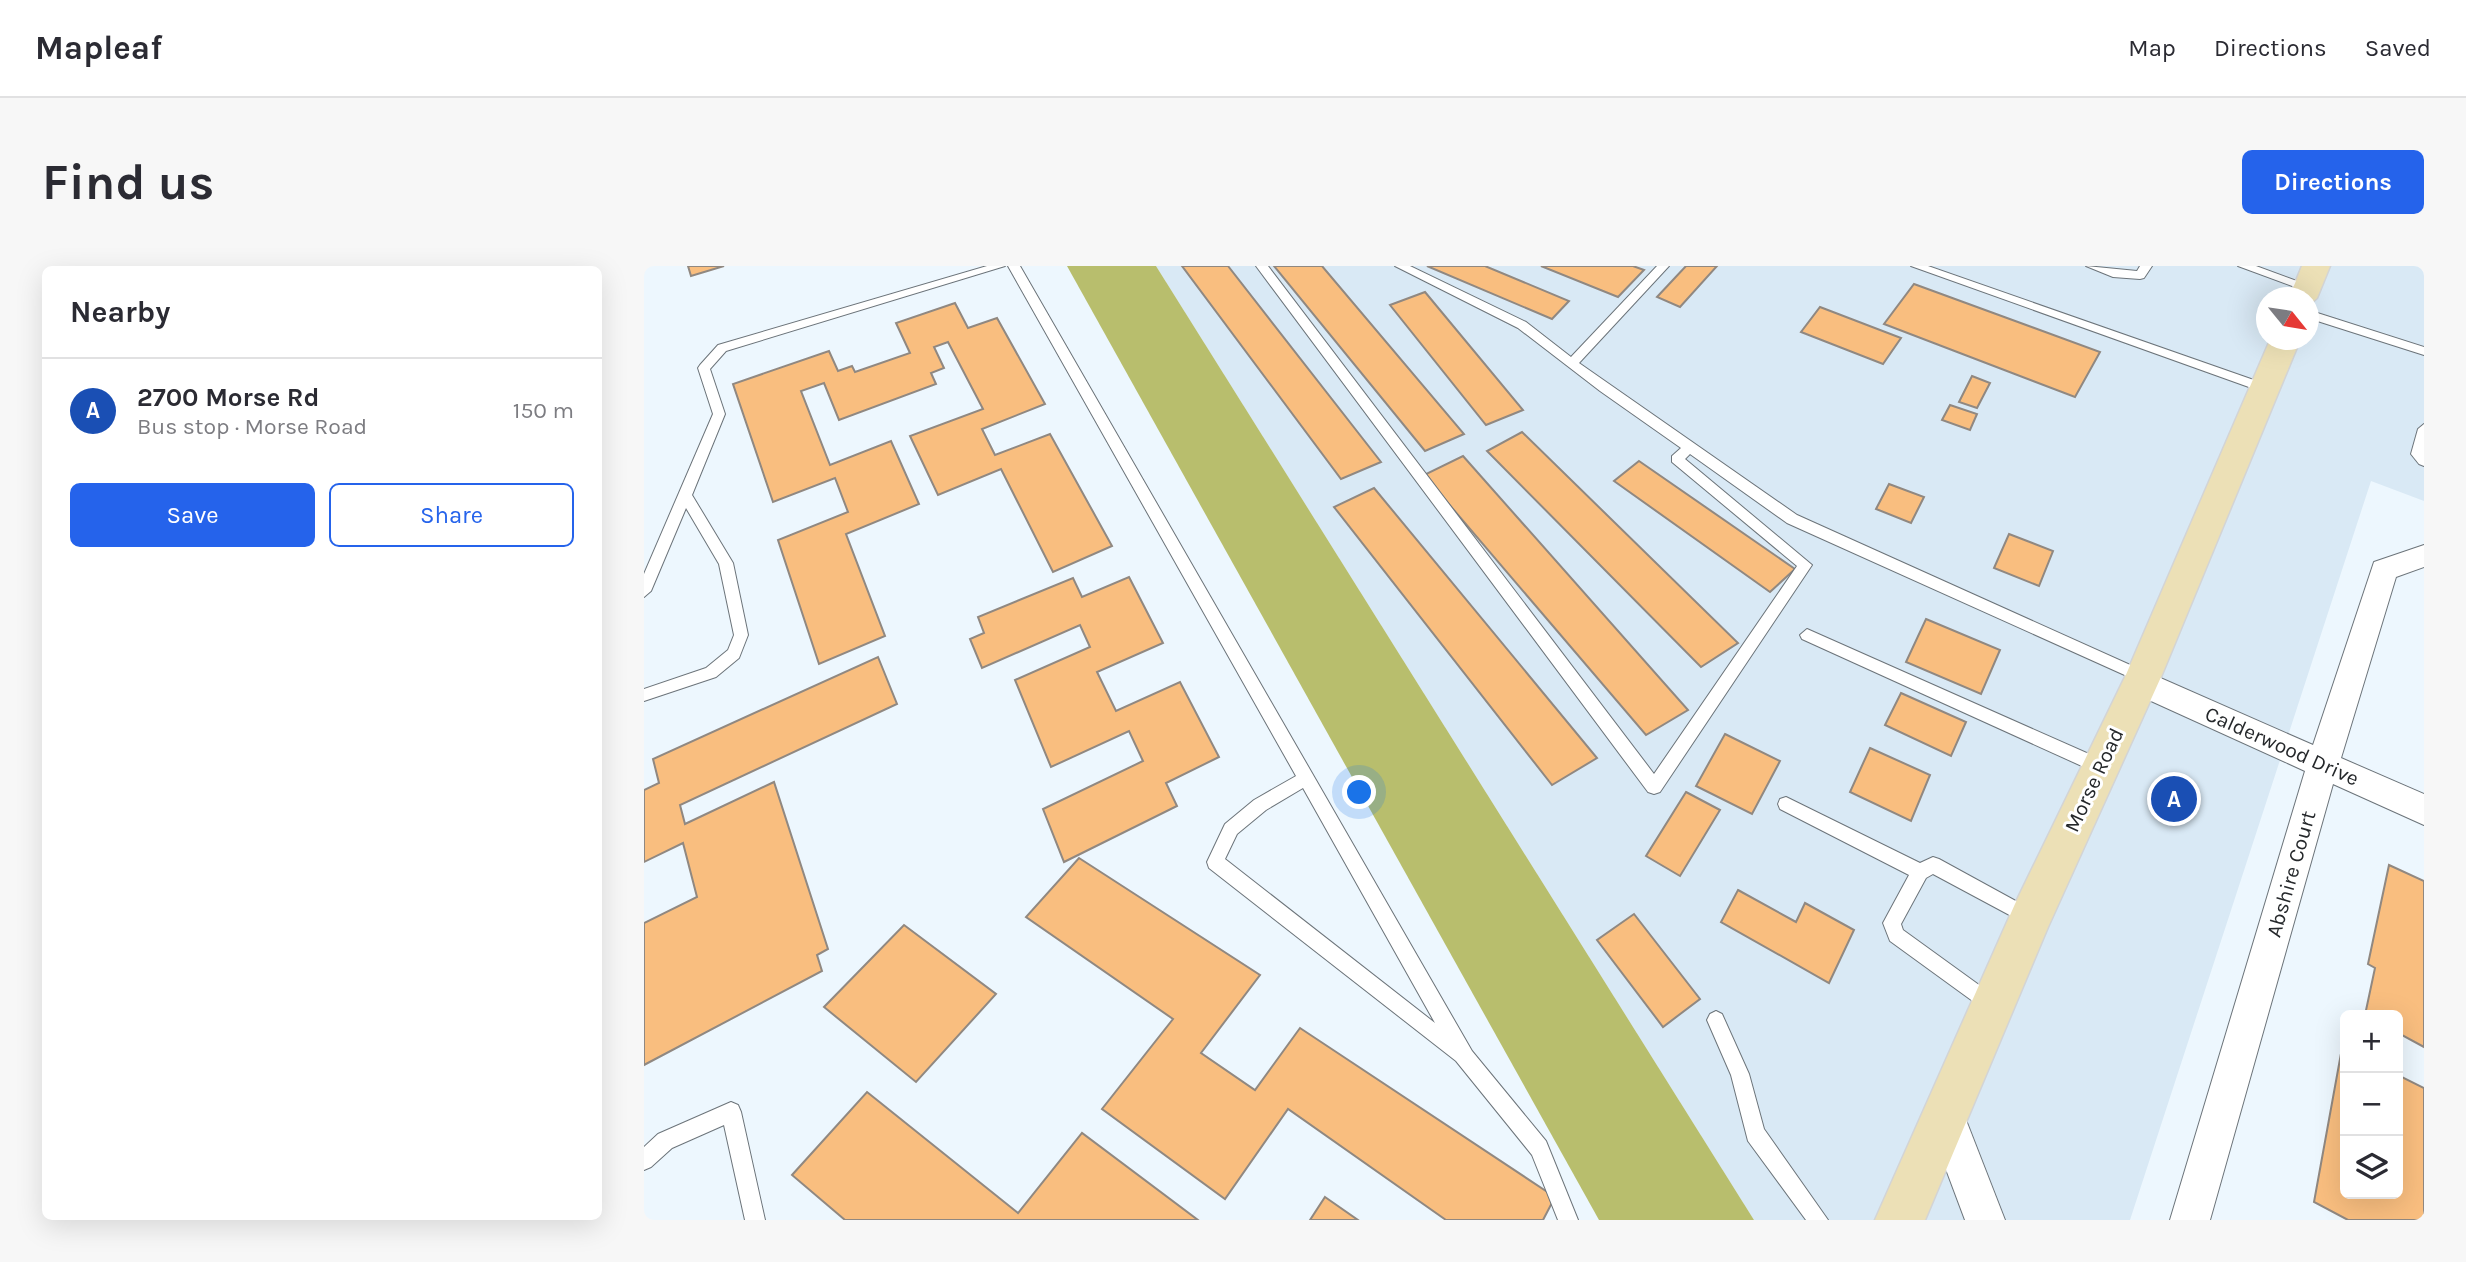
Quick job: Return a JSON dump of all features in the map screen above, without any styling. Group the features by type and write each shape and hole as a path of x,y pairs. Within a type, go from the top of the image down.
{"main road":[{"name":"Morse Road","path":"1900,1220 2030,918 2142,679 2281,350"}],"street":[{"name":"Abshire Court","path":"2190,1220 2323,765 2384,570 2424,556"},
{"name":"Calderwood Drive","path":"2142,679 2424,810"},
{"path":"1945,1116 1985,1220"}],"lane":[{"path":"644,591 719,414 704,369 722,348 999,266"},
{"path":"1014,266 1465,1058 1539,1148 1569,1220"},
{"path":"1262,266 1654,787 1805,565 1677,459 1690,447"},
{"path":"1401,266 1522,325 1792,519 2142,679"},
{"path":"1572,363 1663,266"},
{"path":"1917,266 2264,388"},
{"path":"2092,266 2113,273 2140,275 2146,266"},
{"path":"2244,266 2299,287"},
{"path":"2319,296 2424,351"},
{"path":"2424,429 2418,454 2424,461"},
{"path":"644,695 711,673 734,654 741,635 726,563 685,495"},
{"path":"1807,635 2101,767"},
{"path":"1306,778 1260,805 1231,829 1215,862 1465,1058"},
{"path":"1786,804 1920,872"},
{"path":"1992,1005 1896,935 1892,923 1920,872 1933,865 2030,918"},
{"path":"1716,1020 1740,1074 1755,1134 1818,1220"},
{"path":"644,1160 665,1141 731,1112 755,1220"}],"shaded area":[{"path":"1156,266 2424,266 2424,501 2371,481 2130,1220 1754,1220"}],"green space":[{"path":"1067,266 1156,266 1754,1220 1599,1220"}],"building":[{"path":"688,266 724,266 691,276"},
{"path":"1182,266 1228,266 1381,462 1341,479"},
{"path":"1274,266 1322,266 1464,434 1425,451"},
{"path":"1427,266 1485,266 1569,301 1552,319"},
{"path":"1541,266 1633,266 1644,270 1618,297"},
{"path":"1686,266 1717,266 1680,307 1657,297"},
{"path":"1914,284 2100,352 2075,397 1884,324"},
{"path":"1425,292 1523,410 1486,425 1390,305"},
{"path":"955,303 968,328 997,318 1045,404 982,429 995,455 1050,434 1112,546 1053,572 1001,469 938,495 910,436 983,409 948,342 934,347 944,368 931,373 936,384 839,420 824,383 801,391 830,465 891,441 919,504 846,534 885,636 819,664 778,540 848,512 835,478 773,502 733,384 829,351 838,371 852,366 855,372 910,353 896,323"},
{"path":"1820,307 1901,338 1883,364 1801,332"},
{"path":"1972,376 1990,383 1977,408 1959,402"},
{"path":"1950,405 1977,414 1970,430 1942,420"},
{"path":"1522,432 1738,643 1701,667 1487,451"},
{"path":"1463,456 1688,710 1646,735 1424,475"},
{"path":"1639,461 1795,569 1770,592 1614,481"},
{"path":"1889,484 1924,497 1911,523 1876,509"},
{"path":"1374,488 1597,758 1552,785 1334,507"},
{"path":"2009,534 2053,551 2039,586 1994,568"},
{"path":"1129,577 1163,643 1097,672 1116,711 1180,682 1219,757 1166,783 1177,806 1064,862 1043,809 1143,761 1129,731 1051,767 1015,680 1090,647 1080,625 982,668 970,639 984,633 978,617 1073,578 1082,597"},
{"path":"1926,619 2000,650 1981,694 1906,662"},
{"path":"878,657 897,704 680,805 685,824 774,782 828,949 817,955 822,971 644,1065 644,923 697,897 683,843 644,862 644,790 659,783 653,759"},
{"path":"1901,693 1966,722 1951,756 1885,725"},
{"path":"1725,734 1780,761 1752,814 1696,786"},
{"path":"1870,748 1930,775 1911,821 1850,792"},
{"path":"1686,792 1720,810 1680,876 1646,856"},
{"path":"1079,858 1260,975 1201,1053 1255,1090 1300,1028 1555,1197 1543,1220 1446,1220 1288,1109 1225,1199 1102,1109 1173,1019 1026,917"},
{"path":"2389,865 2424,881 2424,1047 2403,1036 2403,1010 2366,1010 2375,968 2368,964"},
{"path":"1738,890 1796,922 1805,903 1854,930 1829,983 1721,922"},
{"path":"1634,914 1700,999 1663,1027 1597,940"},
{"path":"904,925 996,994 916,1082 824,1007"},
{"path":"2340,1059 2340,1199 2403,1199 2403,1078 2424,1088 2424,1220 2348,1220 2314,1202"},
{"path":"867,1092 1018,1213 1082,1133 1198,1220 845,1220 792,1175"},
{"path":"1325,1197 1358,1220 1310,1220"}],"place":[{"name":"2700 Morse Rd","path":"2174,799"}]}
